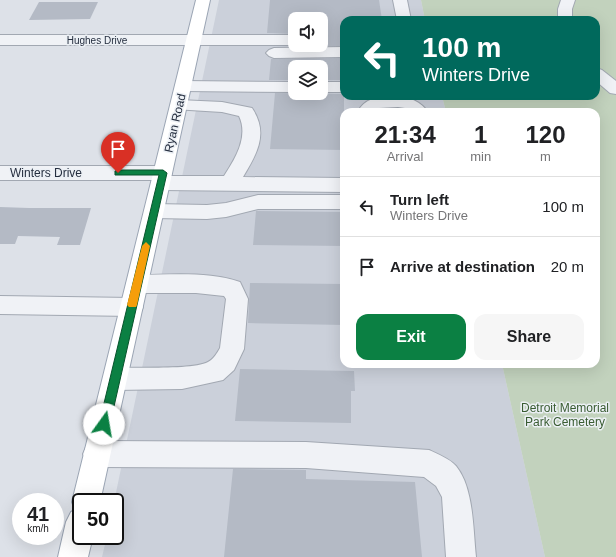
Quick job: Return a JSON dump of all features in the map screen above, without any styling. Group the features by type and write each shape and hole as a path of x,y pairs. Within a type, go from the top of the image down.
{"main road":[{"name":"Ryan Road","path":"88,493 203,0"},
{"path":"73,557 76,545"}],"street":[{"path":"400,0 403,16"},
{"path":"565,16 565,9 568,0"},
{"name":"Hughes Drive","path":"0,40 192,47"},
{"path":"192,47 288,40"},
{"path":"328,40 340,40"},
{"path":"192,47 340,52"},
{"path":"600,76 616,89"},
{"path":"183,86 288,87"},
{"path":"328,87 340,87"},
{"path":"369,108 373,104 408,102 416,108"},
{"path":"179,105 222,107 246,112 251,120 251,139 244,161 229,183"},
{"name":"Winters Drive","path":"0,173 162,178 229,183 340,185"},
{"path":"154,212 220,211 258,202 340,202"},
{"path":"115,379 182,378 214,372 225,362 232,349 237,299 232,288 196,284 137,284"},
{"path":"2,309 132,307"},
{"path":"97,454 306,454 429,464 446,476 456,495 461,557"}],"shaded area":[{"path":"219,0 421,0 424,16 340,16 340,100 443,100 445,108 340,108 340,368 503,368 545,557 102,557 105,545 124,545 124,493 116,493"}],"green space":[{"name":"Detroit Memorial Park Cemetery","path":"421,0 616,0 616,557 545,557 503,368 600,368 600,108 445,108 443,100 600,100 600,16 424,16"}],"building":[{"path":"270,0 379,0 381,16 340,16 340,46 328,46 328,12 288,12 288,34 267,33"},
{"path":"39,2 98,2 90,19 29,20"},
{"path":"340,58 340,80 328,80 328,60 288,60 288,80 269,80 271,59"},
{"path":"275,93 288,93 288,100 328,100 328,94 340,94 340,100 344,100 344,108 340,108 340,150 270,149"},
{"path":"0,207 91,208 80,245 57,245 60,237 18,236 15,244 0,244"},
{"path":"256,211 340,212 340,246 253,245"},
{"path":"250,283 340,284 340,325 248,323"},
{"path":"240,369 354,371 355,391 351,391 351,423 235,421"},
{"path":"233,469 306,470 306,479 415,482 422,557 224,557"}],"slow traffic":[{"path":"132,305 146,246"}],"route":[{"path":"104,424 163,173 118,173"}]}
